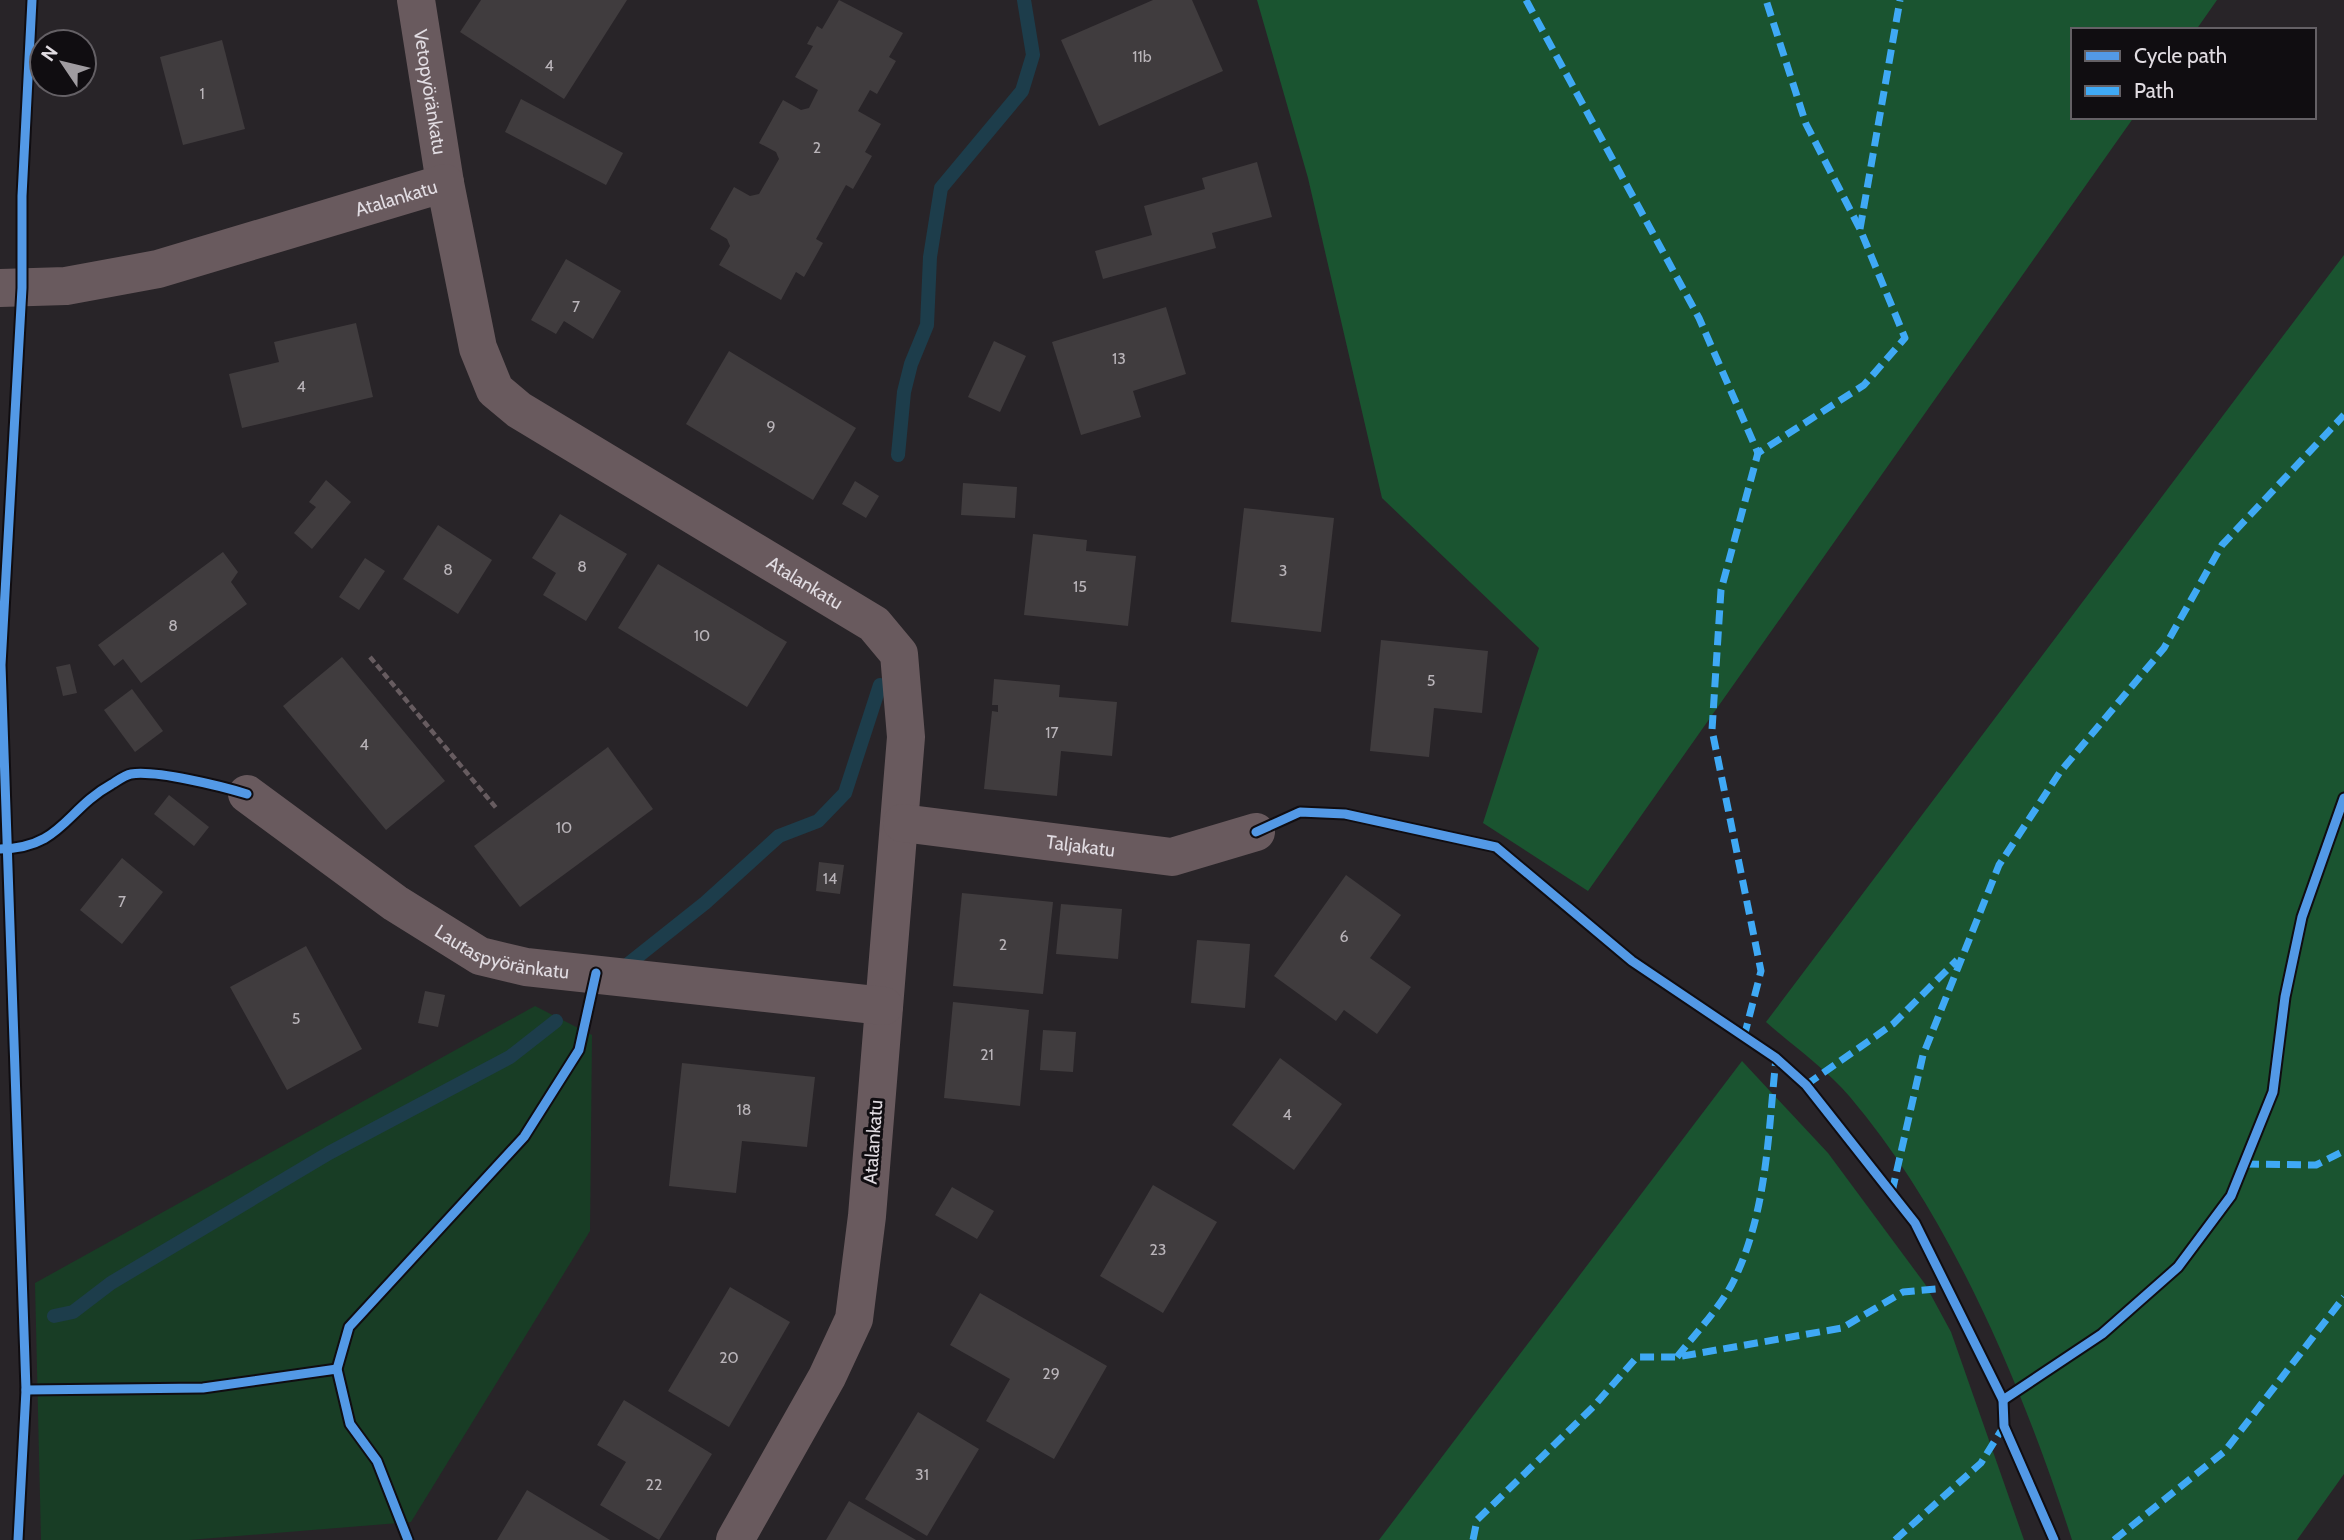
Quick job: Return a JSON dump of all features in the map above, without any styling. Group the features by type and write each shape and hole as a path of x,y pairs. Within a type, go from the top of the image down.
{"street":[{"name":"Vetopyöränkatu","path":"416,0 445,183"},
{"name":"Atalankatu","path":"0,288 66,286 158,269 445,183 478,348 495,390 519,410 874,624 899,654 906,737 902,823 867,1216 854,1320 827,1377 735,1540"},
{"name":"Lautaspyöränkatu","path":"247,794 395,903 480,956 526,967 884,1006"},
{"name":"Taljakatu","path":"902,823 1172,857 1256,832"}],"path":[{"path":"370,657 497,809"}],"green space":[{"path":"1257,0 2217,0 2197,28 2071,28 2071,119 2133,119 1588,891 1483,823 1539,648 1382,498 1308,178"},
{"path":"2344,255 2344,1474 2297,1540 2072,1540 2008,1366 1952,1251 1921,1196 1887,1144 1850,1097 1820,1067 1766,1022"},
{"path":"535,1006 592,1035 590,1231 411,1522 189,1540 41,1540 35,1283"},
{"path":"1742,1061 1828,1153 1925,1284 1951,1332 2024,1540 1379,1540"}],"building":[{"path":"481,0 627,0 564,99 460,32"},
{"path":"839,0 903,33 889,57 896,61 877,94 870,90 858,111 881,124 865,152 872,156 853,189 846,185 816,239 823,243 804,277 796,272 781,300 719,265 730,246 727,239 710,229 734,187 750,196 759,194 779,159 776,152 759,143 783,100 801,110 809,108 818,90 795,77 813,46 807,44 817,26 822,29"},
{"path":"1153,0 1192,0 1223,71 1099,126 1061,40"},
{"path":"222,40 245,129 183,145 160,57"},
{"path":"521,99 623,153 606,185 505,132"},
{"path":"1257,162 1272,217 1212,233 1216,248 1103,279 1095,251 1152,235 1144,206 1205,189 1202,178"},
{"path":"566,259 621,291 593,339 564,321 556,334 531,320"},
{"path":"1166,307 1186,374 1133,391 1141,417 1081,435 1052,342"},
{"path":"356,323 373,397 242,428 229,374 279,362 274,342"},
{"path":"994,341 1026,356 1000,412 968,397"},
{"path":"729,351 856,428 813,500 686,424"},
{"path":"326,480 351,502 312,549 294,533 316,507 309,502"},
{"path":"855,481 879,496 866,518 842,504"},
{"path":"963,483 1017,487 1015,518 961,515"},
{"path":"1244,508 1334,518 1321,632 1231,622"},
{"path":"560,514 627,554 586,621 543,595 556,573 532,558"},
{"path":"438,525 492,560 458,614 403,579"},
{"path":"1033,534 1087,540 1086,551 1136,556 1128,626 1024,615"},
{"path":"223,552 238,572 231,582 247,604 141,683 123,659 114,666 98,645"},
{"path":"365,558 385,571 359,610 339,597"},
{"path":"658,564 787,642 747,707 618,628"},
{"path":"1381,640 1488,651 1482,713 1434,708 1429,757 1370,751"},
{"path":"342,657 445,781 386,830 283,706"},
{"path":"70,664 77,693 63,696 56,667"},
{"path":"994,679 1060,685 1059,697 1117,702 1112,756 1061,751 1057,796 984,789 992,711 998,712 998,705 992,705"},
{"path":"132,689 163,731 135,752 104,710"},
{"path":"608,747 653,809 520,907 474,846"},
{"path":"169,795 209,827 194,846 154,814"},
{"path":"122,858 163,892 122,944 80,910"},
{"path":"819,862 844,865 840,894 816,891"},
{"path":"1346,875 1401,915 1370,958 1411,987 1377,1034 1344,1010 1336,1021 1274,976"},
{"path":"962,893 1053,902 1043,994 953,986"},
{"path":"1061,904 1122,909 1118,959 1056,954"},
{"path":"1197,940 1250,944 1245,1008 1191,1003"},
{"path":"306,946 362,1049 287,1090 230,987"},
{"path":"425,991 445,995 438,1027 418,1023"},
{"path":"953,1002 1029,1010 1020,1106 944,1098"},
{"path":"1043,1030 1076,1032 1073,1072 1040,1070"},
{"path":"1280,1058 1342,1104 1294,1170 1232,1125"},
{"path":"682,1063 815,1077 807,1147 742,1141 736,1193 669,1186"},
{"path":"1153,1185 1217,1222 1163,1313 1100,1276"},
{"path":"952,1187 994,1211 977,1239 935,1215"},
{"path":"730,1287 790,1322 729,1427 668,1391"},
{"path":"980,1293 1107,1366 1054,1459 986,1421 1010,1379 950,1345"},
{"path":"624,1400 712,1454 659,1540 600,1505 626,1462 597,1445"},
{"path":"918,1412 979,1449 927,1536 865,1499"},
{"path":"527,1490 610,1540 497,1540"},
{"path":"849,1501 916,1540 826,1540"}],"waterway":[{"path":"898,455 904,392 911,364 927,325 930,257 941,188 1022,91 1033,55 1024,0"},
{"path":"627,965 705,903 779,836 818,821 845,793 880,685"},
{"path":"54,1316 73,1312 111,1283 329,1153 510,1057 556,1021"}],"marked path":[{"path":"1526,0 1699,318 1758,453"},
{"path":"1744,1037 1761,971 1712,730 1721,590 1758,453 1864,385 1905,338 1860,229 1806,124 1766,0"},
{"path":"1860,229 1900,0"},
{"path":"1892,1192 1923,1055 1999,865 2060,772 2164,648 2222,545 2344,415"},
{"path":"1806,1085 1893,1024 1957,960"},
{"path":"1677,1357 1720,1303 1744,1258 1753,1230 1764,1174 1776,1058"},
{"path":"2245,1164 2316,1165 2344,1151"},
{"path":"1473,1540 1477,1520 1593,1407 1637,1357 1677,1357 1842,1328 1903,1292 1947,1288"},
{"path":"2114,1540 2225,1451 2344,1297"},
{"path":"1895,1540 1981,1463 2004,1426"}],"cycle path":[{"path":"18,1540 26,1390 1,665 22,288 22,196 32,0"},
{"path":"0,849 21,847 50,835 96,794 131,774 172,776 247,794"},
{"path":"2003,1400 2102,1334 2178,1267 2231,1196 2273,1092 2285,997 2302,917 2344,798"},
{"path":"1256,832 1300,812 1345,814 1496,847 1632,961 1776,1058 1806,1085 1915,1223 2003,1400 2004,1426 2054,1540"},
{"path":"408,1540 377,1461 350,1424 337,1369 349,1327 524,1137 579,1050 596,973"},
{"path":"26,1390 203,1388 337,1369"}]}
